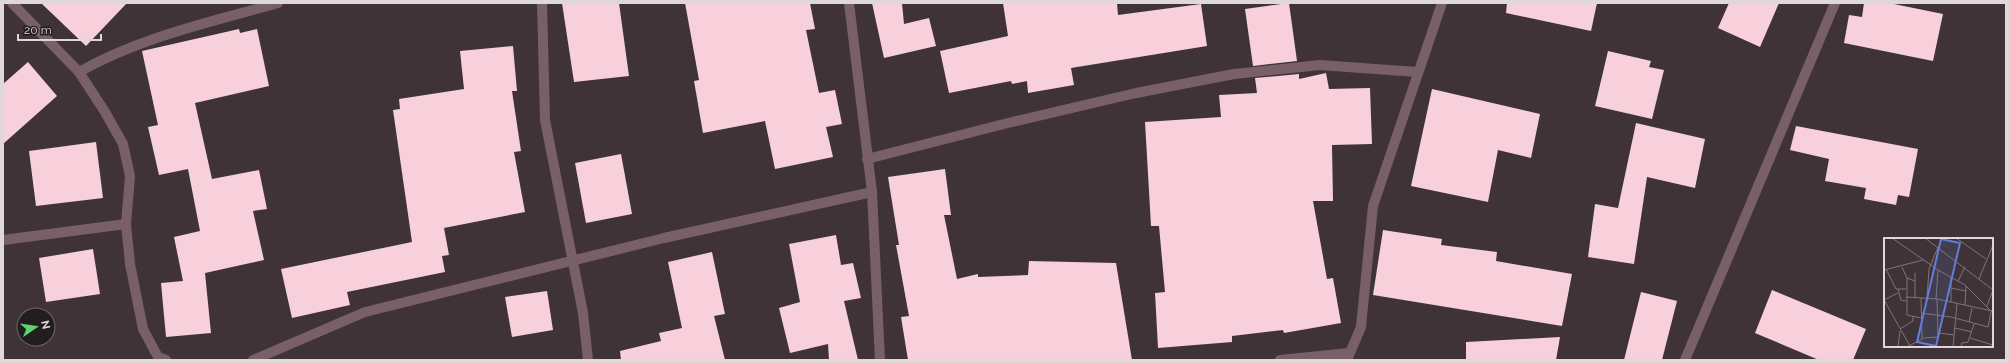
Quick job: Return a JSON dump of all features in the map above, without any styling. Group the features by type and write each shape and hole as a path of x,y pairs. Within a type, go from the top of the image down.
{"street":[{"path":"12,3 79,72 123,144 130,176 126,224 130,264 143,329 158,357 166,360"},
{"path":"79,72 108,55 170,34 278,3"},
{"path":"542,3 545,120 583,313 588,360"},
{"path":"849,3 872,192 880,360"},
{"path":"1280,360 1348,357 1361,327 1373,206 1417,72 1442,3"},
{"path":"1685,360 1835,3"},
{"path":"867,159 1004,124 1136,93 1234,74 1320,65 1417,72"},
{"path":"253,360 365,312 664,238 872,192"},
{"path":"3,240 126,224"}],"building":[{"path":"41,3 127,3 86,46"},
{"path":"562,3 619,3 629,76 574,82"},
{"path":"685,3 810,3 815,29 806,30 819,93 835,90 842,124 826,127 833,157 775,169 765,121 703,133 694,81 699,80"},
{"path":"872,3 902,3 904,24 929,18 936,46 884,58"},
{"path":"1003,3 1117,3 1118,15 1201,4 1207,46 1071,68 1074,85 1028,93 1027,81 1012,84 1011,81 949,93 940,51 1008,36"},
{"path":"1289,3 1297,61 1253,66 1245,9"},
{"path":"1507,3 1597,3 1591,31 1506,13"},
{"path":"1729,3 1779,3 1760,47 1718,28"},
{"path":"1864,3 1889,3 1943,14 1933,61 1844,43 1849,15 1862,17"},
{"path":"239,29 240,33 257,29 269,86 195,103 212,179 259,170 267,209 253,211 264,260 205,273 211,333 166,337 161,283 183,281 174,237 200,231 188,169 159,175 148,127 158,125 142,51"},
{"path":"513,46 517,91 512,91 521,151 514,152 525,212 444,228 449,255 442,256 445,272 347,292 350,305 292,318 281,269 412,242 393,110 400,109 399,99 464,89 460,51"},
{"path":"1608,51 1651,61 1649,67 1664,70 1652,119 1595,106"},
{"path":"28,62 57,96 3,144 3,84"},
{"path":"1326,73 1329,89 1370,88 1372,144 1332,145 1333,201 1313,201 1327,279 1333,278 1341,323 1284,333 1283,330 1232,336 1232,342 1158,348 1155,293 1165,292 1159,226 1151,226 1145,122 1221,117 1219,95 1257,93 1255,78 1299,74 1299,79"},
{"path":"1432,89 1540,114 1531,158 1498,150 1488,202 1411,186"},
{"path":"1636,123 1705,139 1695,188 1647,177 1634,264 1588,257 1595,204 1618,208"},
{"path":"1796,126 1918,149 1909,197 1898,195 1896,205 1864,199 1866,188 1825,181 1829,159 1790,150"},
{"path":"96,142 103,198 36,206 29,151"},
{"path":"621,154 632,214 586,223 575,163"},
{"path":"945,169 951,215 944,215 957,279 978,274 978,277 1028,275 1029,261 1116,263 1132,360 908,360 901,317 909,316 896,245 899,245 888,177"},
{"path":"1383,230 1442,239 1441,245 1497,252 1496,261 1572,274 1562,326 1373,295"},
{"path":"836,235 841,265 853,263 861,298 844,301 858,360 829,360 828,344 790,353 779,308 800,302 789,244"},
{"path":"93,249 100,294 46,302 39,258"},
{"path":"712,252 725,314 714,316 725,360 621,360 620,351 661,341 659,333 682,328 668,262"},
{"path":"1772,290 1866,329 1853,360 1819,360 1755,333"},
{"path":"547,291 553,330 512,337 505,297"},
{"path":"1641,292 1677,301 1662,360 1624,360"},
{"path":"1560,337 1556,360 1466,360 1466,342"}]}
